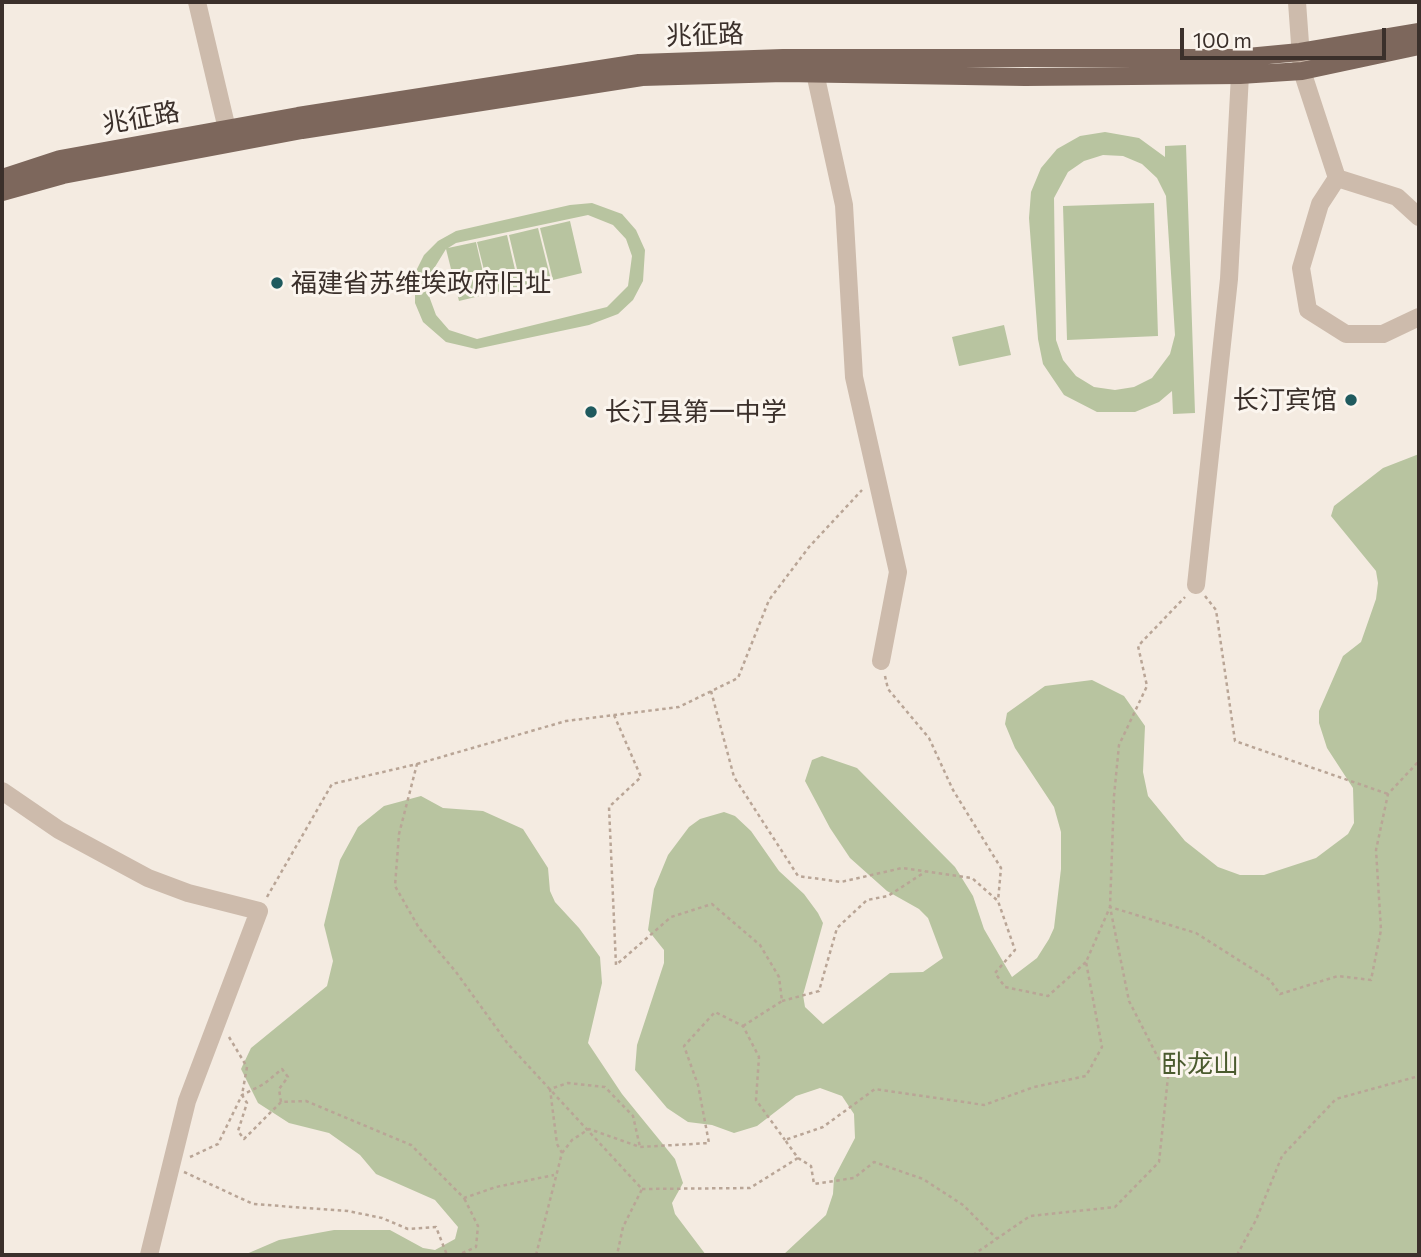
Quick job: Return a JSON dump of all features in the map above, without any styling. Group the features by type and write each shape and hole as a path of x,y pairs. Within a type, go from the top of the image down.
{"main road":[{"name":"兆征路","path":"2,178 60,159 227,129 639,63 783,58 1237,58 1300,52 1419,32"},
{"path":"2,192 63,175 302,130 642,77 815,73 1025,77 1240,75 1301,71 1419,46"}],"street":[{"path":"197,2 227,129"},
{"path":"1297,2 1301,71 1337,178"},
{"path":"815,73 844,205 854,377 898,572 881,661"},
{"path":"1196,585 1229,279 1240,75"},
{"path":"1337,178 1397,197 1419,217"},
{"path":"1337,178 1320,204 1301,268 1308,310 1346,334 1383,334 1419,317"},
{"path":"2,791 58,830 148,878 188,893 259,911 187,1101 149,1255"}],"path":[{"path":"259,911 332,784 417,764 566,721 679,707 738,678 769,600 809,547 876,474"},
{"path":"973,1255 1030,1216 1115,1207 1158,1162 1168,1077 1129,1001 1110,907 1114,796 1119,745 1147,686 1138,646 1196,585 1216,610 1235,741 1388,794"},
{"path":"881,661 888,689 929,738 953,790 1001,868 998,901 1015,950 995,973 1005,987 1048,996 1086,962 1110,907"},
{"path":"711,691 734,777 798,876 842,882 902,868 972,878 998,901"},
{"path":"614,715 641,777 609,807 616,965 671,918 712,904 760,945 779,977 782,1000"},
{"path":"1110,907 1196,933 1270,981 1280,994 1338,976 1371,980 1381,930 1376,850 1388,794 1419,761"},
{"path":"417,764 399,834 395,886 419,928 456,972 508,1044 642,1189 750,1188 798,1158"},
{"path":"743,1026 782,1000 819,991 837,928 867,900 888,896 925,872"},
{"path":"785,1140 823,1127 875,1088 984,1105 1034,1087 1086,1076 1102,1047 1086,962"},
{"path":"589,1129 640,1147 709,1143 698,1085 684,1046 715,1012 743,1026 759,1057 757,1100 798,1158 811,1166 814,1184 854,1178 874,1163 923,1179 963,1205 997,1239"},
{"path":"172,1161 192,1157 218,1144 242,1095 247,1067 218,1019"},
{"path":"242,1095 264,1084 282,1069 288,1077 279,1089 281,1102"},
{"path":"1237,1255 1256,1220 1282,1156 1336,1099 1419,1076"},
{"path":"550,1089 568,1083 605,1087 633,1116 640,1147"},
{"path":"550,1089 557,1144 562,1153"},
{"path":"172,1161 253,1204 348,1211 382,1218 408,1229 436,1227 447,1255 458,1255 476,1247 478,1226 464,1198 411,1145 306,1101 281,1102 244,1139 238,1131 247,1103 242,1095"},
{"path":"536,1255 554,1175 562,1153 572,1140 589,1129"},
{"path":"464,1198 496,1187 554,1175"},
{"path":"618,1255 623,1227 642,1189"}],"green space":[{"path":"1105,132 1139,138 1165,157 1165,146 1186,145 1195,413 1173,414 1172,391 1159,402 1135,412 1097,412 1064,395 1043,364 1038,339 1029,218 1031,192 1041,168 1057,149 1080,136","holes":["1103,155 1123,156 1142,164 1157,178 1166,196 1175,335 1170,354 1152,378 1134,387 1115,390 1094,387 1076,376 1063,360 1056,340 1054,198 1068,172 1084,161"]},
{"path":"592,203 622,214 636,230 645,250 643,281 633,300 618,314 589,325 476,349 446,342 423,322 415,303 415,273 424,255 438,241 456,231 570,205","holes":["588,215 613,225 626,239 632,256 628,286 607,307 477,339 449,330 436,315 429,296 430,275 446,249 459,301 488,294 476,242 448,248 456,243"]},
{"path":"1154,203 1158,336 1067,340 1063,206"},
{"path":"570,221 582,273 553,280 540,228"},
{"path":"538,228 551,280 521,286 509,235"},
{"path":"507,235 519,287 490,294 477,242"},
{"path":"1004,325 1011,355 959,366 952,337"},
{"name":"卧龙山","path":"1419,454 1419,1255 783,1255 826,1215 833,1194 834,1178 855,1138 854,1114 842,1096 820,1088 796,1096 757,1126 734,1133 712,1125 688,1122 667,1108 635,1070 637,1045 664,963 664,950 648,930 654,889 668,855 689,827 700,819 724,812 735,816 751,831 779,871 804,894 818,913 823,923 803,995 805,1007 823,1024 890,973 923,972 943,958 928,918 919,909 887,891 850,858 830,828 805,781 812,760 822,756 857,768 955,867 973,896 984,929 1012,977 1037,958 1054,928 1061,869 1061,832 1054,807 1015,748 1005,724 1007,713 1045,686 1092,680 1124,696 1145,726 1143,772 1148,796 1185,841 1218,867 1240,875 1264,875 1316,858 1348,834 1354,823 1353,788 1327,748 1319,723 1319,711 1343,656 1361,642 1376,599 1378,583 1376,571 1331,516 1334,506 1383,468"},
{"path":"421,796 443,808 483,811 523,829 548,868 550,891 555,902 579,928 600,957 602,983 588,1043 622,1094 675,1159 683,1183 672,1203 675,1214 706,1255 244,1255 279,1240 334,1230 390,1230 423,1248 435,1250 455,1239 458,1227 435,1200 376,1174 360,1155 329,1133 289,1123 258,1103 241,1069 251,1048 327,986 333,961 324,925 340,860 358,827 384,806"}],"place":[{"name":"福建省苏维埃政府旧址","path":"277,283"},
{"name":"长汀宾馆","path":"1351,400"},
{"name":"长汀县第一中学","path":"591,412"}]}
